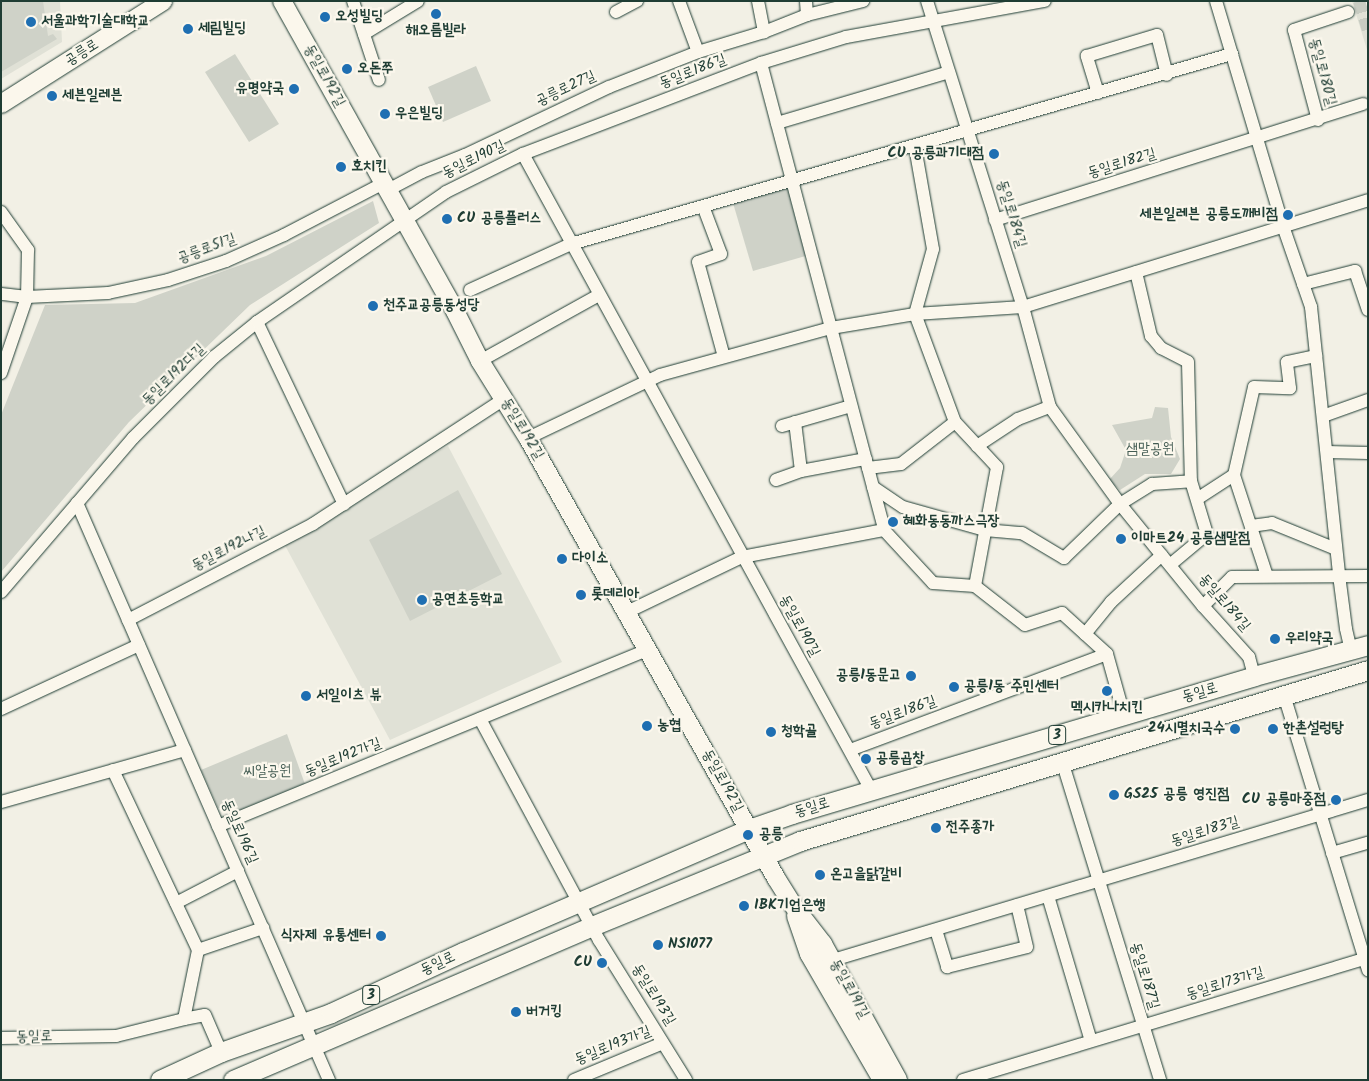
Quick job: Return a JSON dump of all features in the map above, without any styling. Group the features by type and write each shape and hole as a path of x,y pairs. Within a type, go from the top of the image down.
{"main road":[{"name":"공릉로","path":"1,104 163,1"},
{"name":"동일로192길","path":"282,1 455,311 480,361 528,438 763,855"},
{"name":"동일로","path":"160,1080 221,1052 304,1023 748,829 871,790 1254,676 1360,648"},
{"name":"동일로","path":"233,1080 763,855 882,816 1368,670"},
{"name":"동일로191길","path":"763,855 891,1080"},
{"name":"동일로191길","path":"792,904 833,960 898,1080"},
{"name":"동일로191길","path":"792,904 809,954 882,1080"}],"street":[{"path":"353,1 379,80"},
{"path":"364,34 418,1"},
{"path":"616,12 636,1"},
{"path":"679,1 698,52"},
{"path":"758,1 764,32"},
{"path":"806,1 807,15"},
{"name":"공릉로27길","path":"386,187 465,155 610,87 698,52 764,32 807,15 863,1"},
{"name":"동일로184길","path":"927,1 1023,307 1050,407 1120,504 1203,606 1249,657 1254,676"},
{"path":"1044,1 846,37 761,63 884,530 933,583 975,586 1025,625 1062,613 1108,654 1124,715"},
{"path":"1216,1 1283,226 1311,308 1346,629 1360,648"},
{"name":"동일로180길","path":"1318,120 1294,30 1348,12"},
{"path":"1098,93 1087,56 1157,35 1167,75"},
{"path":"470,290 571,244 915,147 1098,93 1167,75 1232,54"},
{"name":"동일로186길","path":"523,154 761,63"},
{"path":"777,123 949,72"},
{"name":"동일로180길","path":"1258,139 1362,104"},
{"name":"동일로182길","path":"995,220 1258,139"},
{"path":"915,147 933,249 916,314 955,422 997,467 975,586"},
{"name":"동일로190길","path":"404,219 446,192 523,154 646,382 871,790"},
{"name":"공릉로51길","path":"1,294 27,297 108,293 168,280 242,253 386,187"},
{"path":"528,438 660,375 831,328 916,314 1023,307 1368,200"},
{"path":"703,206 721,254 698,262 724,357"},
{"path":"1,212 28,250 27,297 1,373"},
{"name":"동일로192다길","path":"1,592 133,438 214,357 257,322 352,258 404,219"},
{"path":"1303,284 1355,271 1368,310"},
{"path":"1085,634 1111,602 1166,560 1208,534 1190,481 1188,362 1161,348 1150,336 1136,272"},
{"path":"480,361 599,295"},
{"path":"257,322 344,504"},
{"path":"1267,576 1234,475 1254,387 1290,388 1287,362 1316,356"},
{"name":"동일로192나길","path":"128,620 314,524 504,399"},
{"path":"1323,416 1368,400"},
{"path":"801,471 789,424 852,406"},
{"path":"978,446 1018,419 1050,407"},
{"path":"776,480 801,471 867,463 902,464 955,422"},
{"path":"1327,452 1368,453"},
{"path":"1197,499 1234,475"},
{"path":"873,488 904,507 985,530 1022,533 1064,558 1120,504 1152,484 1190,481"},
{"name":"동일로196길","path":"77,503 329,1080"},
{"path":"1251,526 1272,523 1336,549"},
{"path":"627,612 742,557 884,530"},
{"path":"1203,606 1232,577 1368,576"},
{"path":"1,709 139,645"},
{"name":"동일로192가길","path":"218,826 648,650"},
{"name":"동일로186길","path":"850,750 1108,654"},
{"path":"1284,695 1367,962"},
{"path":"480,719 592,926"},
{"path":"1,802 185,750"},
{"name":"동일로187길","path":"1062,761 1160,1080"},
{"path":"113,770 198,950 184,1019"},
{"name":"동일로183길","path":"1098,881 1368,800"},
{"path":"1332,853 1368,843"},
{"path":"176,903 238,871"},
{"path":"833,960 1098,881"},
{"path":"1048,896 1092,1041"},
{"path":"936,930 947,967 1027,946 1017,905"},
{"name":"동일로193길","path":"592,926 686,1080"},
{"path":"198,950 263,928"},
{"name":"동일로173가길","path":"963,1080 1367,962"},
{"name":"동일로","path":"1,1038 116,1036 205,1014 221,1052"},
{"name":"동일로193가길","path":"574,1080 664,1043"}],"shaded area":[{"name":"서울과학기술대학교","path":"1,1 60,1 62,42 1,79"},
{"path":"1352,1 1366,1 1368,53"},
{"name":"공연초등학교","path":"448,446 562,662 390,740 281,538"}],"green space":[{"name":"서울과학기술대학교","path":"1,1 43,1 48,36 53,34 57,39 1,72"},
{"path":"235,54 279,124 249,142 205,72"},
{"path":"476,66 491,101 443,122 428,87"},
{"path":"789,187 809,255 753,271 733,203"},
{"path":"373,201 379,223 250,305 129,422 1,572 1,415 45,305 135,303 266,256"},
{"name":"샘말공원","path":"1155,407 1168,408 1171,437 1180,459 1171,474 1145,474 1120,490 1109,480 1120,468 1126,450 1112,425 1152,418"},
{"path":"458,490 502,574 410,621 369,540"},
{"name":"씨알공원","path":"287,734 306,787 241,812 218,808 201,770"}],"tunnel":[{"path":"1359,1 1368,30"}],"place":[{"name":"해오름빌라","path":"436,14"},
{"name":"오성빌딩","path":"325,17"},
{"name":"서울과학기술대학교","path":"31,22"},
{"name":"세림빌딩","path":"188,29"},
{"name":"오돈쭈","path":"347,69"},
{"name":"유명약국","path":"294,89"},
{"name":"세븐일레븐","path":"52,96"},
{"name":"우은빌딩","path":"385,114"},
{"name":"CU 공릉과기대점","path":"994,154"},
{"name":"호치킨","path":"341,167"},
{"name":"세븐일레븐 공릉도깨비점","path":"1288,215"},
{"name":"CU 공릉플러스","path":"447,219"},
{"name":"천주교공릉동성당","path":"373,306"},
{"name":"혜화동동까스극장","path":"893,522"},
{"name":"이마트24 공릉샘말점","path":"1121,539"},
{"name":"다이소","path":"562,559"},
{"name":"롯데리아","path":"581,595"},
{"name":"공연초등학교","path":"422,600"},
{"name":"우리약국","path":"1275,639"},
{"name":"공릉1동문고","path":"911,676"},
{"name":"공릉1동 주민센터","path":"954,687"},
{"name":"멕시카나치킨","path":"1107,691"},
{"name":"서일이츠 뷰","path":"306,696"},
{"name":"농협","path":"647,726"},
{"name":"24시멸치국수","path":"1235,729"},
{"name":"한촌설렁탕","path":"1273,729"},
{"name":"청학골","path":"771,732"},
{"name":"공릉곱창","path":"866,759"},
{"name":"GS25 공릉 영진점","path":"1114,795"},
{"name":"CU 공릉마중점","path":"1336,800"},
{"name":"전주종가","path":"936,828"},
{"name":"공릉","path":"748,835"},
{"name":"온고을닭갈비","path":"820,875"},
{"name":"IBK기업은행","path":"744,906"},
{"name":"식자제 유통센터","path":"381,936"},
{"name":"NS1077","path":"658,945"},
{"name":"CU","path":"602,963"},
{"name":"버거킹","path":"516,1012"}]}
